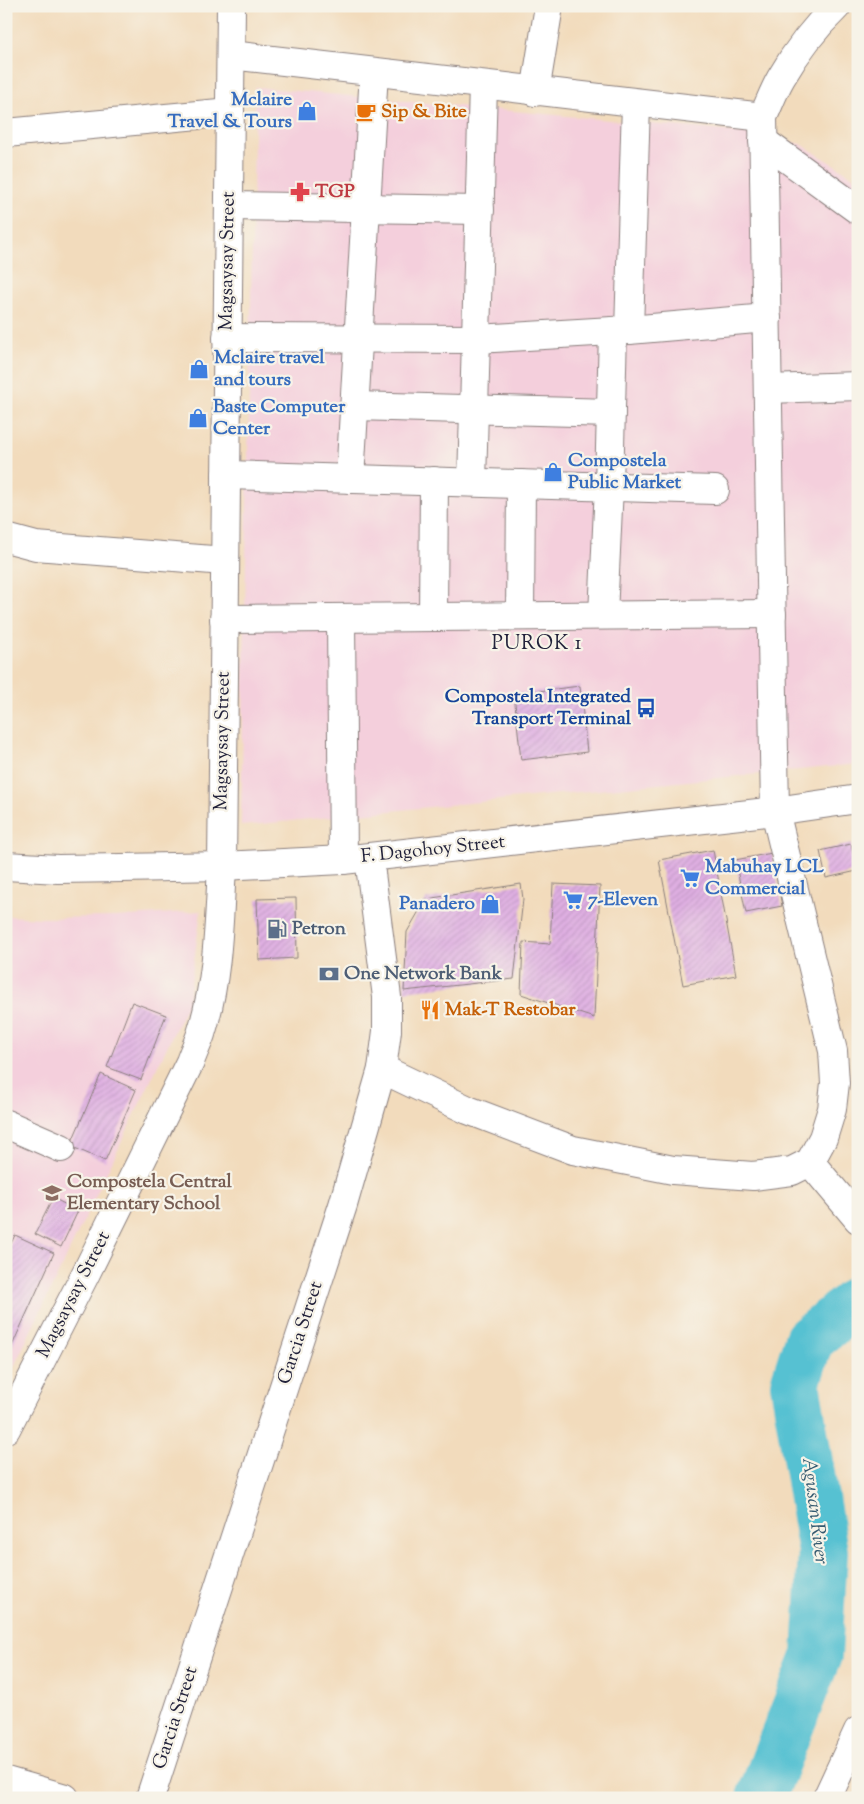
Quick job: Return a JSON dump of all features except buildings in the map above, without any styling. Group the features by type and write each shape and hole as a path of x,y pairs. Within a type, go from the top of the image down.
{"street":[{"name":"Magsaysay Street","path":"6,1429 190,1062 201,1034 211,992 217,953 222,866 231,6"},
{"path":"535,92 549,6"},
{"path":"382,1069 468,1110 573,1150 673,1170 753,1176 792,1171 810,1162 823,1138 832,1109 835,1083 833,1051 776,811 763,129 780,79 794,57 837,6"},
{"path":"231,55 636,104 763,129 858,210"},
{"path":"350,478 374,72"},
{"path":"472,482 483,85"},
{"path":"603,615 611,413 621,331 636,104"},
{"path":"6,133 230,112"},
{"path":"229,206 480,210"},
{"path":"227,338 477,340 621,331 767,318"},
{"path":"768,389 858,386"},
{"path":"354,406 611,413"},
{"path":"226,475 715,490"},
{"path":"433,617 434,481"},
{"path":"520,616 521,484"},
{"path":"6,538 36,546 225,561"},
{"path":"224,619 772,614"},
{"name":"Garcia Street","path":"150,1798 343,1205 382,1069 387,1031 387,996 356,859 340,618"},
{"name":"F. Dagohoy Street","path":"6,866 58,869 222,866 356,859 776,811 858,799"},
{"path":"6,1124 61,1148"},
{"path":"810,1162 855,1216"},
{"path":"827,1798 858,1730"},
{"path":"6,1780 64,1798"}],"shaded area":[{"name":"Compostela Public Market","path":"255,87 747,133 801,144 858,181 858,764 241,826"},
{"name":"Compostela Central Elementary School","path":"201,911 188,1003 6,1383 6,916 43,918 116,917"}],"waterway":[{"name":"Agusan River","path":"761,1798 817,1655 823,1552 795,1384 809,1340 858,1300"}],"place":[{"name":"Mclaire Travel & Tours","path":"307,111"},
{"name":"Sip & Bite","path":"366,112"},
{"name":"TGP","path":"300,192"},
{"name":"Mclaire travel and tours","path":"199,369"},
{"name":"Baste Computer Center","path":"198,418"},
{"name":"Compostela Public Market","path":"553,472"},
{"name":"Compostela Integrated Transport Terminal","path":"646,708"},
{"name":"Mabuhay LCL Commercial","path":"690,878"},
{"name":"7-Eleven","path":"573,900"},
{"name":"Panadero","path":"490,904"},
{"name":"Petron","path":"277,929"},
{"name":"One Network Bank","path":"329,974"},
{"name":"Mak-T Restobar","path":"430,1010"},
{"name":"Compostela Central Elementary School","path":"52,1193"}],"district":[{"name":"PUROK 1","path":"537,644"}]}
